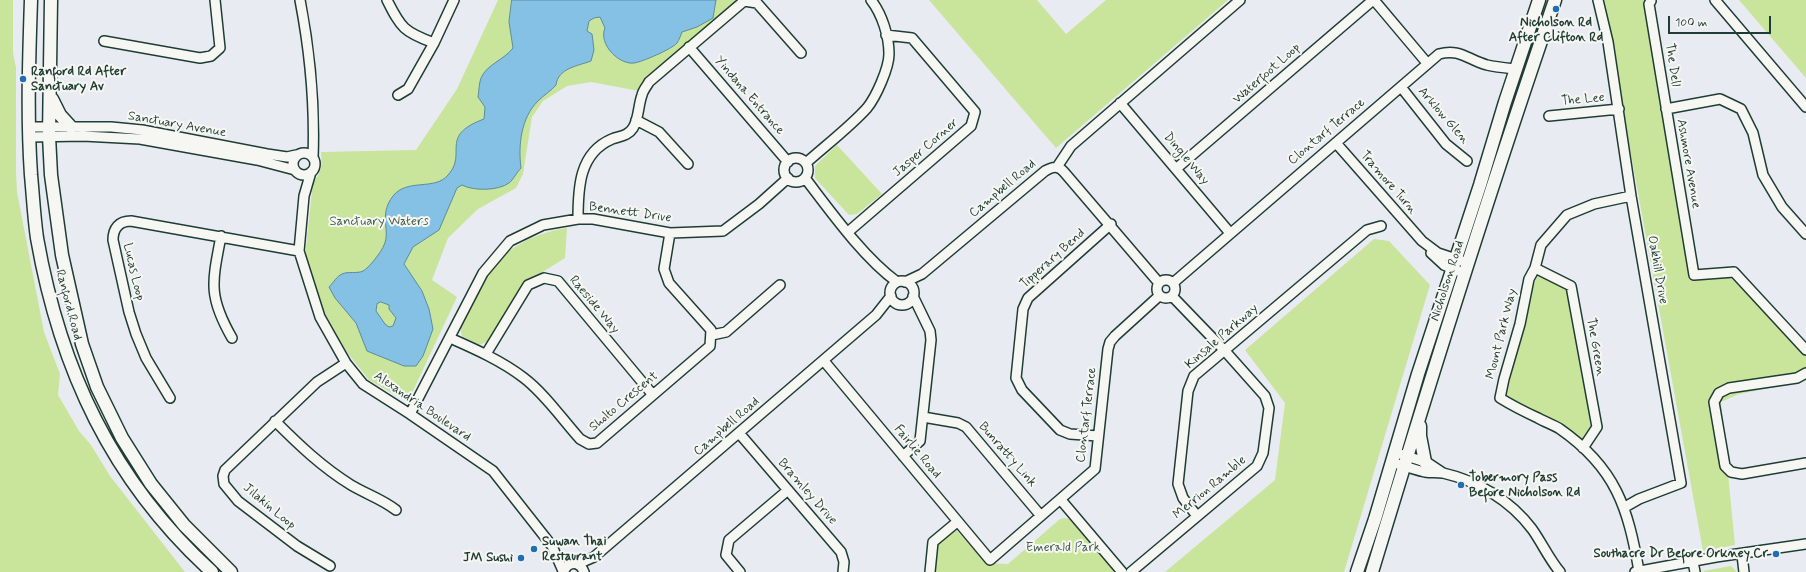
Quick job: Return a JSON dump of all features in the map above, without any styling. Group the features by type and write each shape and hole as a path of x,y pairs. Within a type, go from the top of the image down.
{"main road":[{"name":"Ranford Road","path":"31,0 29,132 37,236 59,329 73,373 122,469 155,514 212,572"},
{"name":"Ranford Road","path":"51,0 49,132 51,175 62,255 82,344 97,387 122,438 151,484 184,525 231,572"},
{"name":"Nicholson Road","path":"1357,572 1375,519 1393,457 1515,69 1539,0"},
{"name":"Nicholson Road","path":"1372,572 1405,461 1520,102 1555,0"},
{"path":"50,92 55,108 71,127"},
{"path":"1420,415 1420,436 1425,462"}],"street":[{"path":"104,41 200,58 211,56 220,48 215,0"},
{"name":"Alexandria Boulevard","path":"300,0 309,61 315,166 311,172 304,196 299,251 320,318 346,363 364,384 493,472 555,550 575,564"},
{"path":"388,0 398,22 414,36 434,43"},
{"path":"398,95 408,89 434,43 454,0"},
{"path":"806,163 868,107 882,82 889,56 886,35 871,0"},
{"path":"1056,167 1063,155 1071,146 1240,0"},
{"path":"1374,0 1427,64"},
{"name":"Waterfoot Loop","path":"1177,168 1374,0"},
{"name":"Oakhill Drive","path":"1598,0 1608,42 1631,196 1681,483 1639,499 1625,507"},
{"path":"1715,0 1806,106"},
{"path":"578,219 578,192 581,175 588,159 603,144 627,135 633,129 642,95 649,82 744,1 757,3 801,53"},
{"name":"The Dell","path":"1651,1 1649,4 1666,109"},
{"name":"Jasper Corner","path":"848,232 971,126 974,112 912,38 886,35"},
{"name":"Yindana Entrance","path":"689,48 788,162"},
{"name":"Clontarf Terrace","path":"1173,283 1230,232 1439,54 1450,51 1459,53 1486,65 1515,69"},
{"name":"Arklow Glen","path":"1401,86 1446,144 1467,161"},
{"name":"Ashmore Avenue","path":"1806,234 1782,207 1763,175 1753,133 1740,109 1720,99 1666,109 1694,275 1734,272 1806,350"},
{"name":"Dingle Way","path":"1120,103 1230,232"},
{"name":"The Lee","path":"1549,116 1619,109"},
{"path":"636,120 659,132 688,164"},
{"name":"Sanctuary Avenue","path":"49,132 71,127 119,128 142,130 179,142"},
{"path":"119,128 120,138"},
{"name":"Alexandria Boulevard","path":"304,196 293,162 300,154 314,129"},
{"name":"Sanctuary Avenue","path":"29,132 49,132 179,142 248,154 287,157 300,154"},
{"name":"Tramore Turn","path":"1336,143 1441,263 1467,268"},
{"path":"300,154 308,153 314,158"},
{"name":"Sanctuary Avenue","path":"248,154 296,172"},
{"path":"795,158 806,163 808,171 805,178 798,182 788,178 785,172 788,162 795,158"},
{"name":"Campbell Road","path":"575,564 582,567 585,572 594,557 876,315 891,294 894,285 922,274 1051,167 1056,167 1064,172 1111,224 1159,283"},
{"path":"296,172 304,175 311,172"},
{"name":"Bennett Drive","path":"410,414 483,273 510,241 543,225 578,219 594,219 670,233 723,230 759,204 788,178"},
{"path":"805,178 879,268 896,303 921,316"},
{"name":"Mount Park Way","path":"1631,196 1594,204 1567,215 1541,246 1535,268 1529,280 1520,324 1500,398 1516,408 1560,428 1598,462 1619,494 1625,507 1632,532 1637,572"},
{"name":"Lucas Loop","path":"170,398 146,358 132,322 113,240 114,229 121,223 131,221 299,251"},
{"name":"Tipperary Bend","path":"1098,436 1070,434 1060,430 1022,390 1016,378 1023,309 1028,298 1111,224"},
{"name":"Kinsale Parkway","path":"1197,516 1183,498 1178,484 1188,391 1194,376 1367,230 1381,226"},
{"path":"670,233 664,269 668,283 710,330 712,335 726,332 780,285"},
{"path":"221,236 214,291 219,313 232,338"},
{"path":"879,268 901,282 910,284 921,316 930,331 931,340 920,441 903,456"},
{"name":"The Green","path":"1535,268 1571,286 1596,428 1583,448"},
{"name":"Campbell Road","path":"876,315 911,301 922,274"},
{"name":"Raeside Way","path":"486,354 528,285 544,278 558,281 653,395"},
{"path":"1166,280 1173,283 1176,290 1172,296 1167,299 1159,296 1157,289 1159,283 1166,280"},
{"name":"Clontarf Terrace","path":"990,560 1095,469 1110,342 1159,296"},
{"name":"Merrion Ramble","path":"1131,572 1257,466 1263,453 1269,408 1265,396 1225,351 1172,296"},
{"name":"Sholto Crescent","path":"450,338 486,354 523,377 532,385 580,439 589,444 597,443 710,346 712,335"},
{"name":"Fairlie Road","path":"824,361 990,560"},
{"name":"Jilakin Loop","path":"330,566 297,546 238,501 224,484 223,476 226,470 275,421 317,382 346,363"},
{"path":"1806,373 1797,378 1729,388 1719,393 1714,402 1725,466 1731,472 1742,474 1806,463"},
{"name":"Bunratty Link","path":"923,417 958,423 966,427 1041,516"},
{"path":"275,421 306,452 325,467 365,493 383,500 396,510"},
{"name":"Bramley Drive","path":"739,433 841,552 844,562 842,572"},
{"path":"1393,457 1405,461 1425,472 1443,473"},
{"path":"1405,461 1425,462 1443,473 1482,487 1506,502 1532,529 1551,561 1560,572"},
{"path":"740,572 726,555 729,540 788,490"},
{"path":"1061,500 1122,572"},
{"path":"930,572 933,542 957,522"},
{"path":"1637,572 1806,544"},
{"name":"Alexandria Boulevard","path":"555,550 563,571"},
{"path":"1742,555 1744,572"},
{"name":"Campbell Road","path":"563,571 567,566 594,557"},
{"path":"1551,561 1552,572"},
{"path":"1693,562 1695,572"}],"green space":[{"path":"0,0 13,0 13,53 16,68 17,192 44,332 60,374 58,395 79,431 91,445 110,476 185,572 0,572"},
{"name":"Sanctuary Waters","path":"498,0 740,0 643,81 639,91 591,82 567,86 543,101 532,117 523,174 516,188 478,209 448,238 432,280 457,297 412,393 397,396 369,380 346,351 321,306 305,257 313,182 321,168 321,152 416,150 457,89"},
{"path":"929,0 1037,0 1066,34 1106,0 1228,0 1056,148"},
{"path":"1603,0 1645,0 1691,278 1729,276 1806,354 1806,381 1739,394 1721,402 1735,545 1703,551"},
{"path":"1739,0 1806,0 1806,78"},
{"path":"837,145 882,194 857,214 849,215 815,178 815,166"},
{"path":"567,228 565,258 525,283 489,341 479,345 462,336 460,327 492,267 510,250 531,238 555,230"},
{"path":"1374,239 1389,241 1430,285 1344,572 1165,572 1275,480 1285,403 1245,350"},
{"path":"1538,274 1569,290 1594,430 1584,443 1559,423 1506,397 1531,292"},
{"name":"Emerald Park","path":"1060,519 1070,519 1115,572 933,572 936,545 956,530 987,563 1008,564"},
{"path":"1731,566 1737,572 1703,571"}],"water":[{"path":"512,0 716,0 713,18 697,27 682,32 677,43 669,49 650,58 634,63 622,61 607,47 604,40 605,28 600,17 589,21 587,31 592,34 594,50 591,61 569,68 565,71 560,75 556,85 532,108 524,124 522,132 520,150 521,168 512,180 499,188 479,189 462,185 457,188 439,230 413,247 404,264 422,291 429,309 433,329 423,356 416,366 404,366 367,351 356,323 335,298 329,287 342,274 363,271 369,267 383,248 386,240 386,210 393,196 406,187 436,182 442,180 448,175 456,159 456,145 458,138 470,125 484,119 485,107 478,97 481,78 487,69 513,48 509,22","holes":["381,302 389,305 389,309 396,318 393,326 389,327 385,324 376,311 377,304"]}],"place":[{"name":"Nicholson Rd After Clifton Rd","path":"1556,9"},
{"name":"Ranford Rd After Sanctuary Av","path":"23,79"},
{"name":"Tobermory Pass Before Nicholson Rd","path":"1461,485"},
{"name":"Suwan Thai Restaurant","path":"534,549"},
{"name":"Southacre Dr Before Orkney Cr","path":"1776,554"},
{"name":"JM Sushi","path":"521,558"}]}
